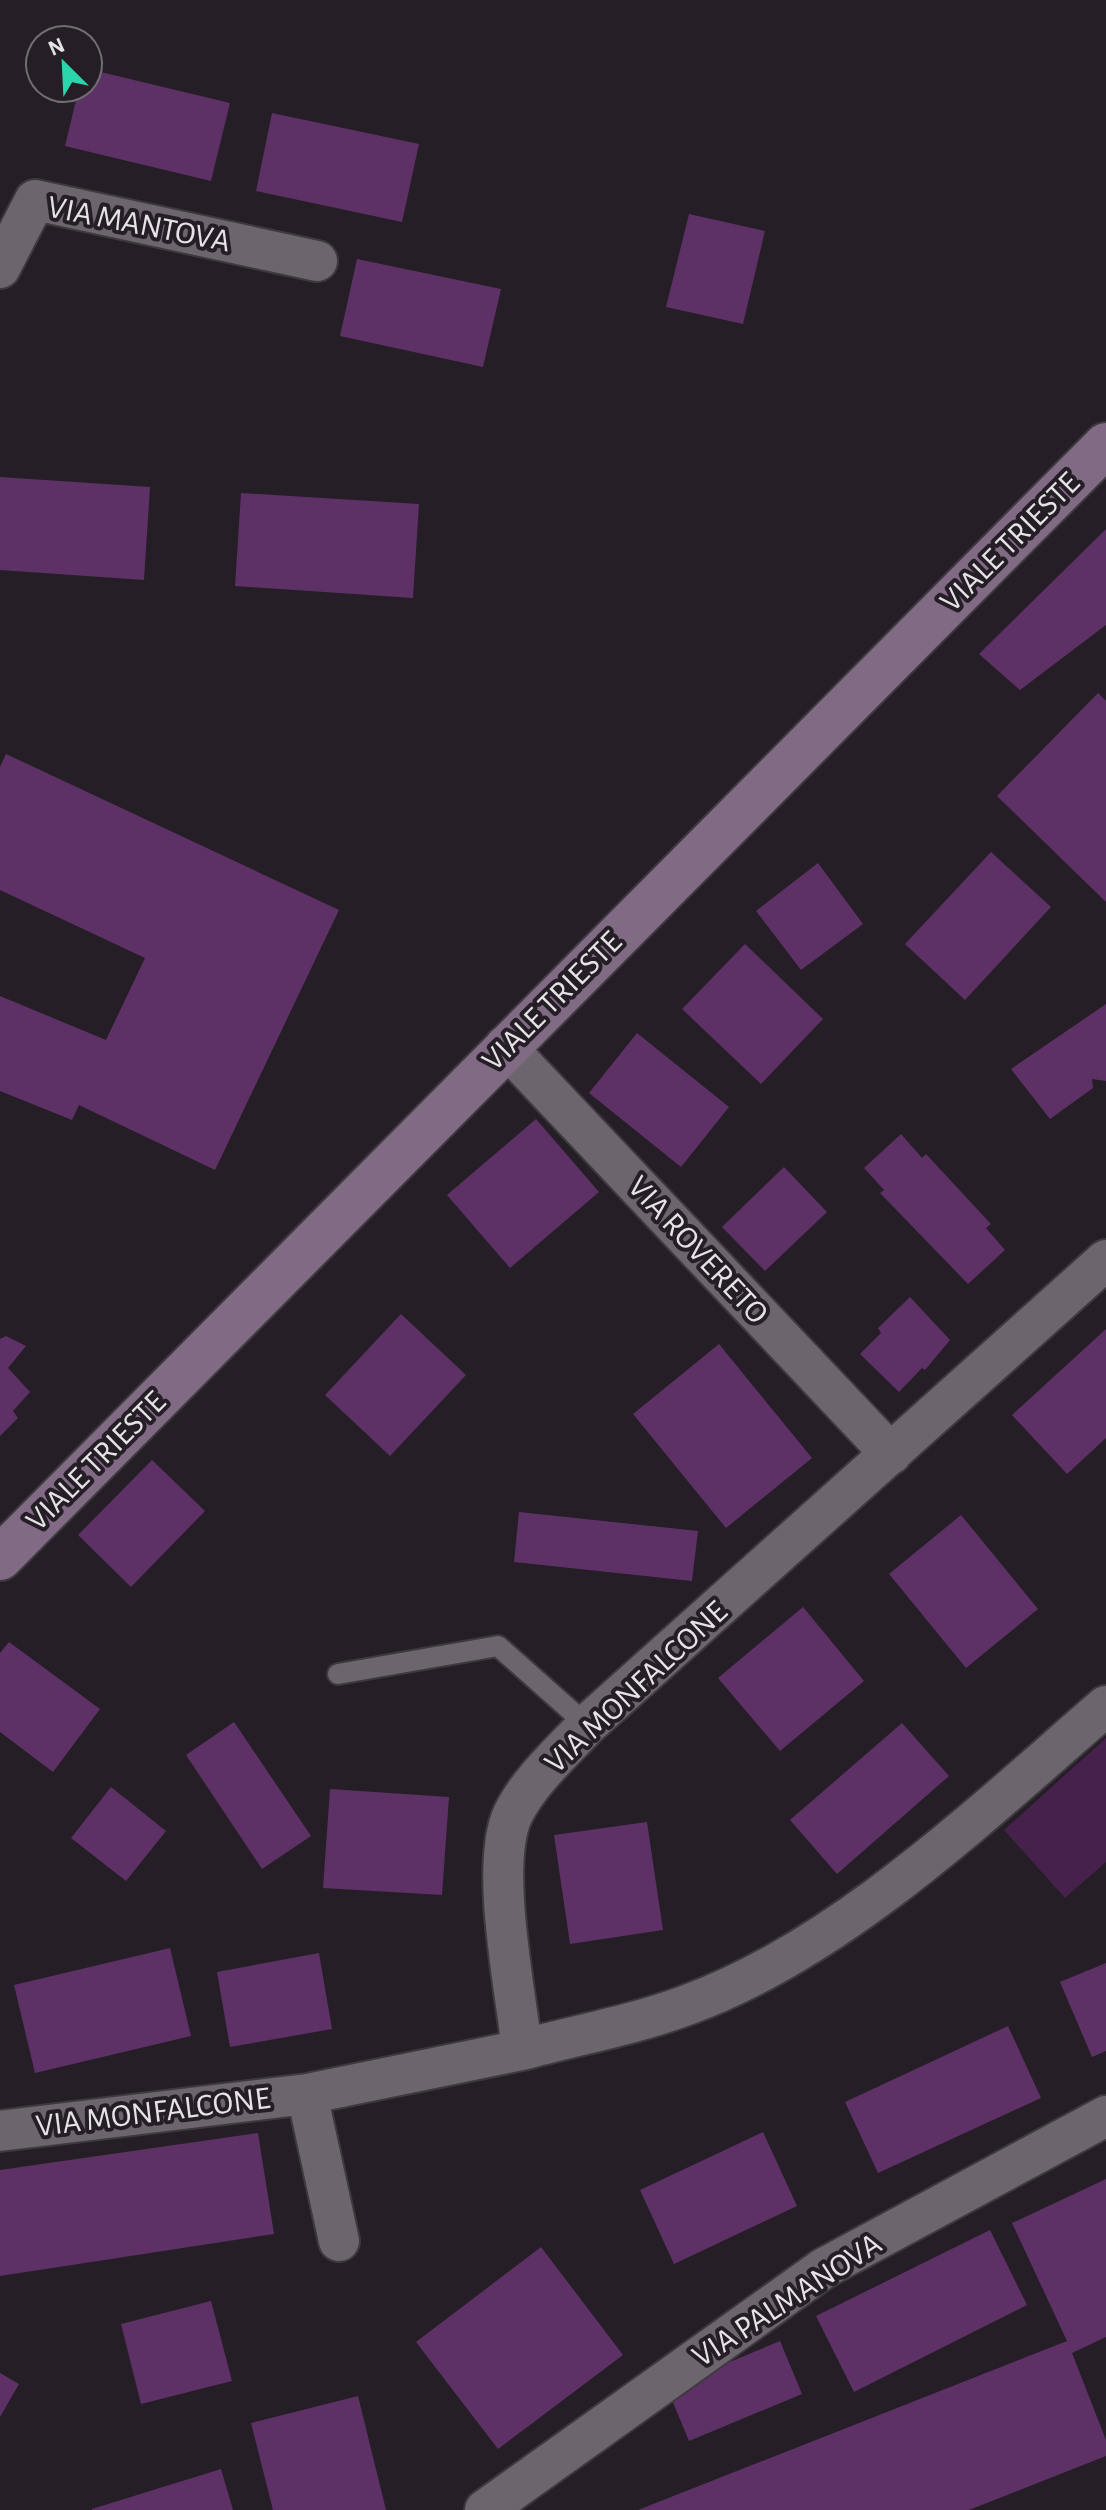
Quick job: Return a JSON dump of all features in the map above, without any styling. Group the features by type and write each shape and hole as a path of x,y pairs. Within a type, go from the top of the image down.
{"main road":[{"name":"VIALE TRIESTE","path":"0,1558 505,1046 1106,445"}],"street":[{"name":"VIA MANTOVA","path":"0,268 35,200 317,261"},
{"name":"VIA ROVERETO","path":"505,1046 891,1454"},
{"name":"VIA MONFALCONE","path":"0,2131 307,2094 522,2050 502,1866 513,1815 542,1774 587,1725 1106,1260"},
{"path":"522,2050 687,2005 799,1951 932,1856 1106,1706"},
{"name":"VIA MONFALCONE","path":"307,2094 339,2241"},
{"name":"VIA PALMANOVA","path":"485,2510 824,2268 1106,2116"}],"lane":[{"path":"338,1674 498,1646 587,1725"}],"shaded area":[{"path":"1106,1738 1106,1862 1065,1898 1004,1830"}],"building":[{"path":"104,73 230,103 211,181 65,146 75,104 104,104"},
{"path":"272,113 419,144 402,222 256,191"},
{"path":"689,214 765,231 743,324 666,307"},
{"path":"357,259 501,289 483,367 340,336"},
{"path":"0,477 150,487 144,580 0,570"},
{"path":"241,493 419,504 413,598 235,586"},
{"path":"1106,529 1106,625 1020,690 979,654"},
{"path":"1098,693 1106,701 1106,902 997,796"},
{"path":"6,754 339,910 215,1170 79,1105 72,1120 0,1091 0,996 106,1040 145,958 0,890 0,767"},
{"path":"991,852 1051,907 965,1000 905,944"},
{"path":"818,863 863,924 801,970 756,911"},
{"path":"745,944 823,1019 761,1084 682,1009"},
{"path":"1106,1004 1106,1081 1092,1079 1093,1088 1050,1119 1011,1069"},
{"path":"637,1033 729,1107 681,1167 589,1093"},
{"path":"536,1119 599,1192 510,1268 447,1195"},
{"path":"901,1134 922,1158 926,1154 991,1224 986,1228 1005,1250 968,1284 880,1193 884,1190 864,1168"},
{"path":"784,1167 827,1212 765,1271 722,1227"},
{"path":"910,1297 950,1340 925,1370 922,1368 899,1392 860,1354 881,1333 878,1328"},
{"path":"401,1314 466,1375 390,1456 325,1395"},
{"path":"1106,1329 1106,1438 1067,1474 1012,1415"},
{"path":"6,1336 26,1346 8,1368 30,1392 13,1411 18,1418 0,1436 0,1339"},
{"path":"719,1344 812,1458 726,1528 633,1414"},
{"path":"152,1460 205,1511 131,1587 78,1535"},
{"path":"519,1512 698,1531 692,1581 514,1562"},
{"path":"961,1515 1038,1609 966,1668 889,1574"},
{"path":"803,1607 864,1681 780,1751 718,1678"},
{"path":"9,1642 100,1709 53,1772 0,1732 0,1653"},
{"path":"234,1722 311,1836 262,1869 186,1755"},
{"path":"902,1723 949,1776 837,1874 790,1820"},
{"path":"111,1787 166,1831 126,1881 71,1838"},
{"path":"330,1789 449,1797 442,1895 323,1888"},
{"path":"647,1822 663,1930 570,1944 554,1835"},
{"path":"170,1948 191,2036 35,2073 14,1985"},
{"path":"319,1953 332,2029 230,2047 217,1972"},
{"path":"1106,1963 1106,2051 1092,2057 1060,1982"},
{"path":"1008,2026 1041,2098 878,2173 845,2102"},
{"path":"763,2132 797,2206 674,2264 640,2190"},
{"path":"258,2133 274,2234 0,2276 0,2170"},
{"path":"1106,2179 1106,2337 1072,2353 1106,2440 1106,2456 969,2510 638,2510 1067,2341 1012,2223"},
{"path":"990,2230 1027,2305 854,2392 816,2316"},
{"path":"541,2247 623,2355 498,2449 416,2342"},
{"path":"211,2301 232,2381 141,2404 121,2324"},
{"path":"780,2341 802,2394 689,2441 667,2388"},
{"path":"0,2373 19,2384 0,2417"},
{"path":"358,2396 386,2510 273,2510 251,2423"},
{"path":"221,2469 233,2510 92,2510 92,2509"}]}
